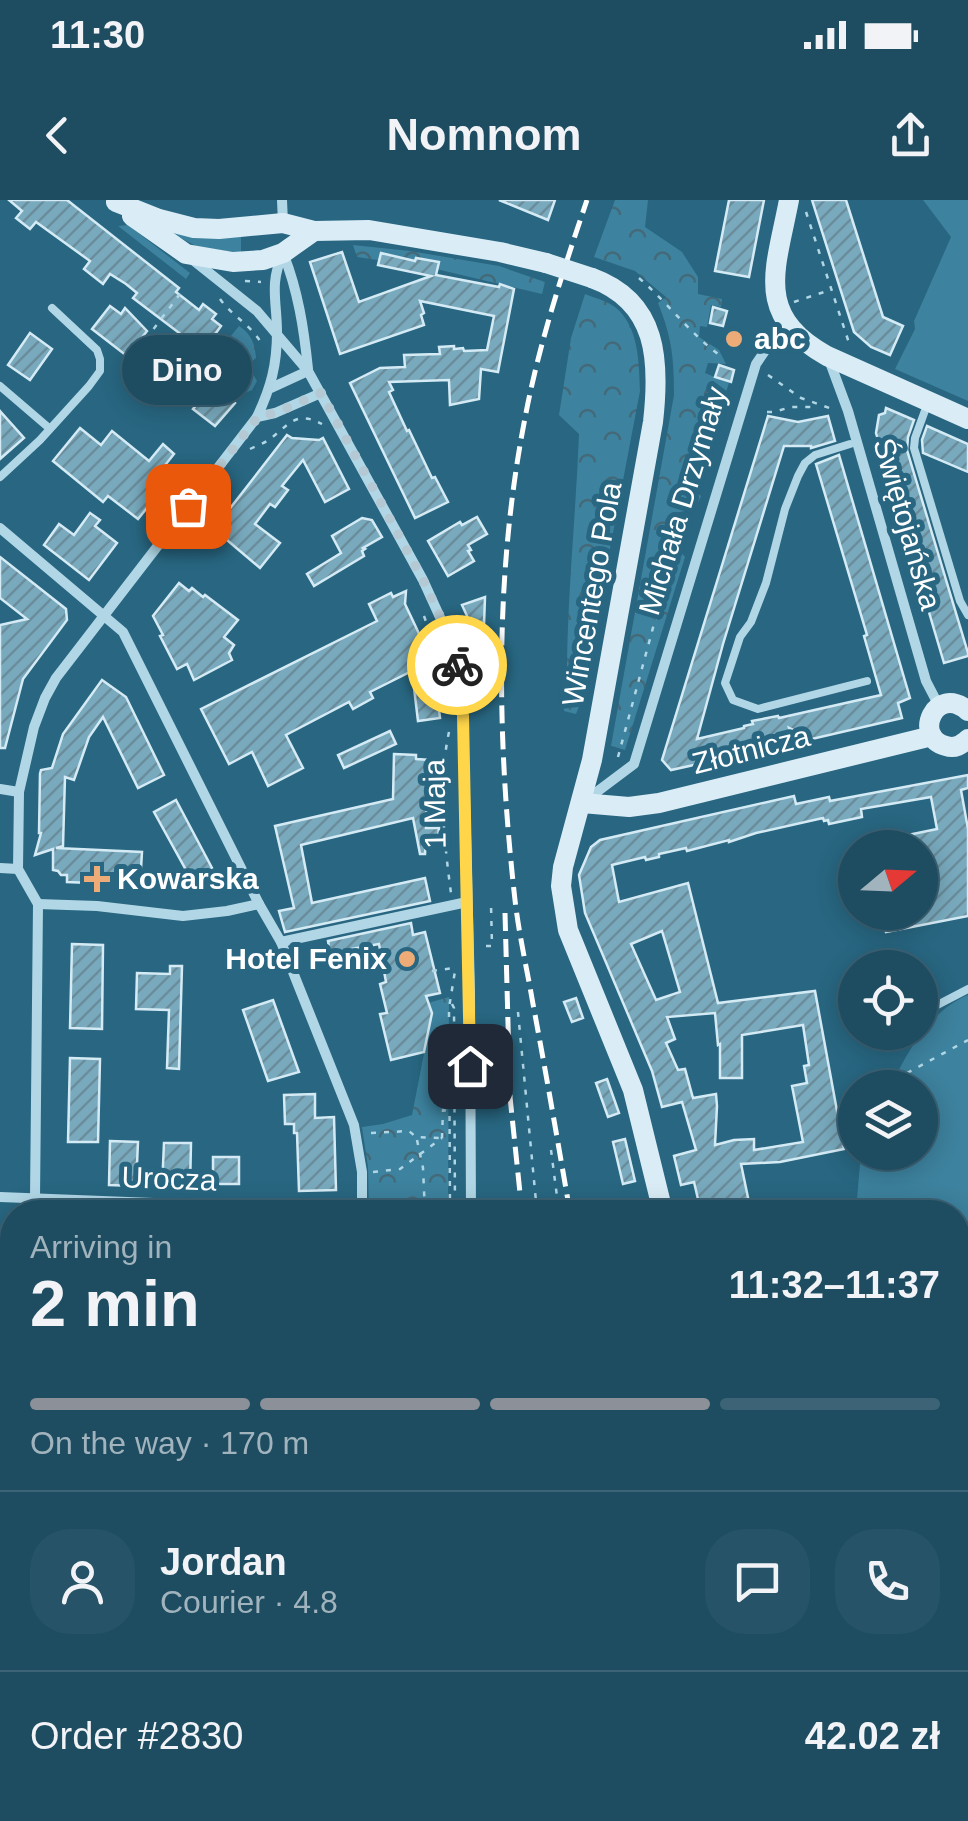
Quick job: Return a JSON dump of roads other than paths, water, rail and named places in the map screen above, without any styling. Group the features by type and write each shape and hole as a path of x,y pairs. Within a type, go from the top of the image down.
{"street":[{"name":"1 Maja","path":"282,200 283,253 294,278 308,371"},
{"name":"Wincentego Pola","path":"115,201 194,228 282,223 314,232 369,230 500,252 592,278 622,292 640,313 652,347 653,422 602,710 561,886 564,912 580,962 632,1090 659,1200"},
{"path":"35,1198 38,904 18,869 19,792 34,727 56,678 258,417 271,388 277,332 257,311 115,201"},
{"path":"797,205 774,280 778,306 787,326 827,356 968,418"},
{"path":"186,254 233,262 263,260 283,253 314,232"},
{"name":"1 Maja","path":"283,253 274,287 277,332 321,393 423,580 456,660 463,716 472,1200"},
{"name":"Michała Drzymały","path":"582,803 634,764 756,364 787,326"},
{"name":"Świętojańska","path":"827,356 850,418 926,680 939,706"},
{"path":"271,388 308,371"},
{"path":"258,417 321,393"},
{"path":"0,528 122,632 258,904 281,942 354,1124 362,1200"},
{"path":"966,745 943,746 932,736 930,720 939,706 948,703 968,711"},
{"name":"Złotnicza","path":"582,803 628,807 659,803 932,736"},
{"path":"0,789 19,792"},
{"path":"0,868 18,869"},
{"path":"281,942 467,902"},
{"path":"38,904 183,916 258,904"},
{"name":"Urocza","path":"0,1197 64,1200"}],"lane":[{"path":"0,477 40,440 100,371 97,350 52,308"},
{"path":"0,386 50,428"},
{"path":"929,401 914,448 968,615"},
{"path":"850,444 815,455 798,476 766,582 751,622 740,636 724,683 733,700 758,709 866,681"},
{"path":"938,1005 968,989"}],"railway":[{"path":"568,1200 515,900 502,719 503,598 525,418 544,335 587,200"},
{"path":"505,913 510,1097 521,1200"}],"place":[{"name":"abc","path":"734,339"},
{"name":"Dino","path":"188,506"},
{"name":"Kowarska","path":"97,879"},
{"name":"Hotel Fenix","path":"407,959"}]}
